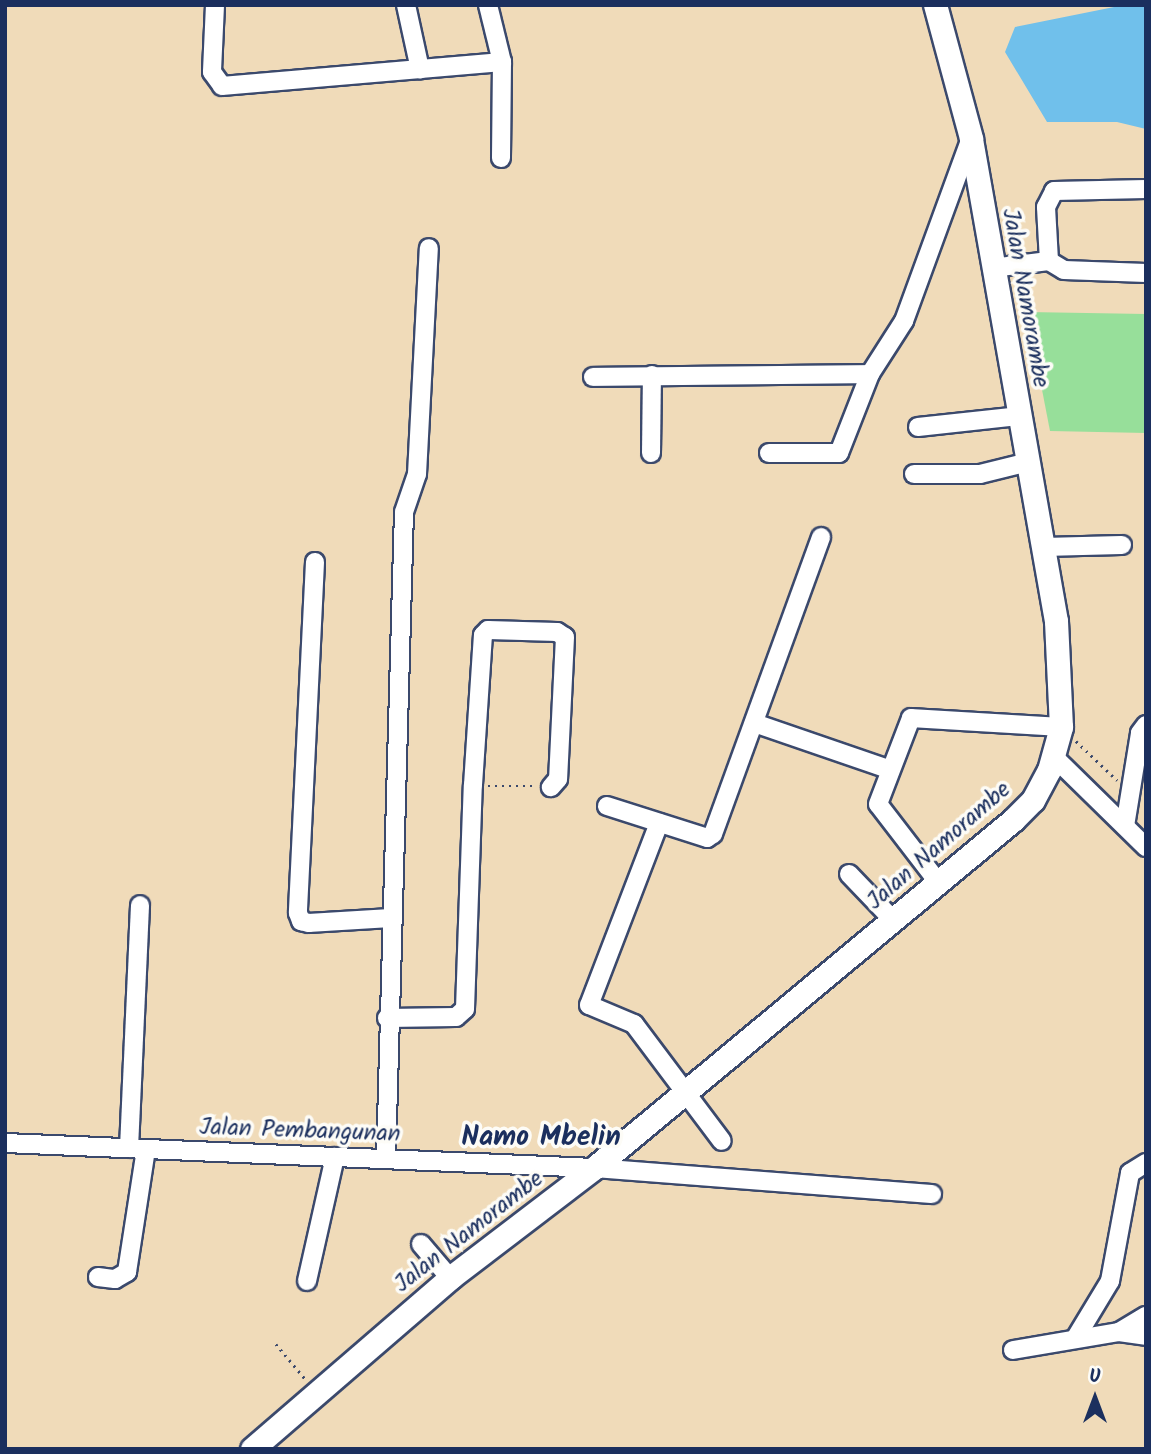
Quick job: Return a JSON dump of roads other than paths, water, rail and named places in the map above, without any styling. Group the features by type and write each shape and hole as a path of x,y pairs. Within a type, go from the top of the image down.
{"main road":[{"name":"Jalan Namorambe","path":"252,1449 450,1278 594,1168 685,1089 894,921 1032,800 1053,756 1061,727 1056,629 971,138 941,11"}],"street":[{"path":"215,5 212,72 222,86 502,62"},
{"path":"406,5 420,69"},
{"path":"488,5 502,62 501,158"},
{"path":"769,453 839,453 870,374 904,321 971,138"},
{"path":"1049,261 1046,208 1054,191 1146,189"},
{"path":"386,1159 387,1018 404,512 417,474 429,248"},
{"path":"992,268 1049,261 1063,270 1146,272"},
{"path":"593,377 870,374"},
{"path":"651,453 652,376"},
{"path":"918,428 1020,416"},
{"path":"914,474 980,474 1028,462"},
{"path":"607,806 707,838 713,834 821,537"},
{"path":"1043,547 1122,545"},
{"path":"315,562 300,922 390,918"},
{"path":"387,1018 456,1017 465,1009 473,785 483,635 488,630 557,632 565,637 558,779 551,787"},
{"path":"937,883 880,810 888,769 914,716 1061,727"},
{"path":"754,723 888,769"},
{"path":"1125,826 1140,733 1146,725"},
{"path":"1053,756 1146,847"},
{"path":"659,823 589,1005 634,1024 723,1141"},
{"path":"849,874 894,921"},
{"path":"98,1277 115,1279 127,1272 138,1149 140,905"},
{"name":"Jalan Pembangunan","path":"5,1143 594,1168 932,1194"},
{"path":"307,1281 335,1157"},
{"path":"1075,1339 1110,1280 1130,1173 1146,1163"},
{"path":"421,1244 450,1278"},
{"path":"1119,1332 1146,1316"},
{"path":"1013,1350 1119,1332 1146,1336"}],"water":[{"path":"1124,5 1146,5 1146,129 1117,122 1047,122 1005,52 1015,27"}],"district":[{"name":"Namo Mbelin","path":"541,1138"}]}
